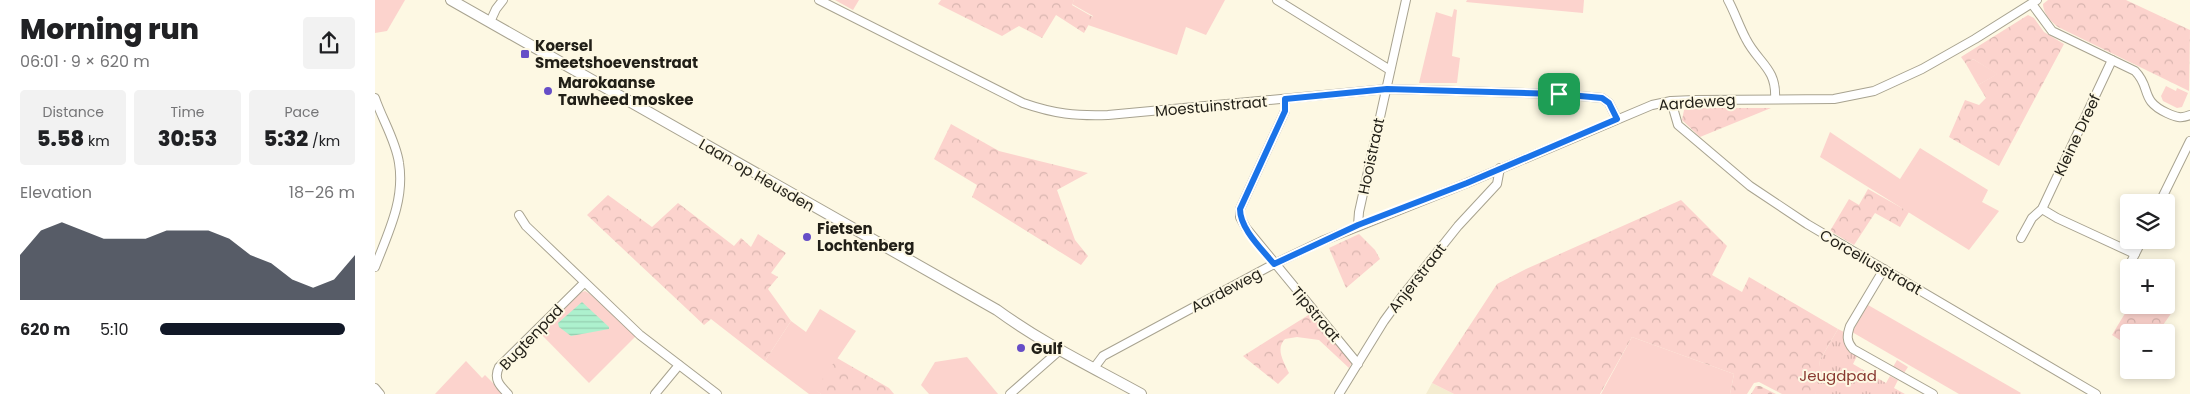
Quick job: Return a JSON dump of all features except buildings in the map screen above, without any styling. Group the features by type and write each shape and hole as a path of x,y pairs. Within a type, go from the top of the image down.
{"street":[{"name":"Laan op Heusden","path":"451,0 997,310 1020,327 1141,394"},
{"path":"491,22 503,0"},
{"name":"Moestuinstraat","path":"819,0 1023,103 1052,112 1080,116 1387,89 1529,93 1602,98 1609,103 1617,119"},
{"path":"1277,0 1390,70"},
{"name":"Hooistraat","path":"1358,225 1359,212 1406,0"},
{"path":"1731,2 1749,43 1771,72 1776,88 1775,99"},
{"path":"2034,2 2052,31 2138,74 2154,106 2175,117 2190,115"},
{"name":"Aardeweg","path":"1093,368 1103,356 1274,264 1358,225 1652,105 1671,101 1834,99 1874,91 1922,69 2034,2"},
{"name":"Kleine Dreef","path":"2021,238 2031,218 2043,209 2112,60"},
{"path":"375,98 399,162 400,189 394,216 375,267"},
{"name":"Tipstraat","path":"1285,99 1285,111 1240,209 1240,217 1245,228 1358,364"},
{"name":"Corceliusstraat","path":"1671,101 1678,125 1750,186 1807,224 2097,394"},
{"path":"2164,194 2190,141"},
{"name":"Anjerstraat","path":"1339,394 1384,321 1458,226 1497,184 1500,168"},
{"path":"2043,209 2133,258 2138,249"},
{"path":"519,215 525,226 640,335 717,394"},
{"path":"1884,269 1850,326 1847,336 1849,344 1853,349 1933,394"},
{"name":"Bugtenpad","path":"509,394 498,382 496,376 499,366 584,283"},
{"path":"1010,394 1061,350"},
{"path":"655,394 679,365"},
{"path":"375,388 380,394"}],"shaded area":[{"path":"582,302 609,329 571,336 559,327 558,323"},
{"path":"1432,383 1454,394 1426,394"}],"green space":[{"path":"375,0 405,0 387,31 375,33"},
{"path":"835,0 859,0 853,10"},
{"path":"941,0 1074,0 1072,5 1093,17 1084,33 1056,15 1042,38 1019,26 1002,36 938,4"},
{"path":"1074,0 1225,0 1206,35 1186,27 1177,55 1088,25 1093,16 1072,4"},
{"path":"1467,0 1584,0 1583,13 1466,2"},
{"path":"2048,0 2126,0 2190,30 2189,91 2058,27 2044,11 2043,4"},
{"path":"1454,9 1457,10 1452,56 1460,58 1457,83 1419,83 1436,12 1452,17"},
{"path":"2028,15 2034,18 2044,32 2064,44 1999,166 1949,137 1965,100 1979,105 1986,98 1978,85 1997,74 1973,59 1966,64 1961,57"},
{"path":"1973,59 1998,74 1978,85 1966,64"},
{"path":"2166,86 2176,91 2177,88 2188,93 2182,107 2177,108 2163,101 2161,96"},
{"path":"1691,108 1771,108 1700,137 1682,120 1684,110"},
{"path":"951,124 999,151 1088,173 1057,190 1075,240 1088,256 1081,265 972,197 977,185 934,159"},
{"path":"1830,132 1900,179 1920,148 1988,190 1982,202 1999,211 1969,250 1820,157"},
{"path":"1868,189 1909,212 1900,227 1875,213 1854,245 1830,231 1849,199 1859,205"},
{"path":"608,195 652,227 678,203 734,246 741,238 751,247 758,234 786,253 771,273 778,277 768,289 791,321 765,361 711,319 704,325 587,215"},
{"path":"1681,200 1727,246 1712,275 1742,292 1749,277 1838,329 1820,360 1815,394 1782,394 1759,382 1754,383 1747,394 1730,394 1734,374 1632,337 1600,394 1454,394 1432,383 1497,284 1526,269"},
{"path":"1359,234 1375,250 1380,259 1346,288 1329,248"},
{"path":"585,291 593,296 636,336 589,383 539,332 577,294"},
{"path":"1868,305 2021,393 1959,394 1852,332"},
{"path":"820,309 856,331 816,390 821,394 809,394 765,361 791,321 806,332"},
{"path":"1310,314 1352,362 1349,368 1319,340 1297,337 1285,339 1282,343 1281,356 1289,373 1278,384 1243,356"},
{"path":"2125,314 2171,314 2164,324 2120,324 2120,340 2112,335"},
{"name":"Jeugdpad","path":"1838,329 1844,332 1847,346 1857,356 1853,364 1886,383 1890,376 1898,380 1894,388 1905,394 1815,394 1820,360"},
{"path":"1632,337 1734,374 1730,394 1601,394"},
{"path":"967,357 998,394 929,394 921,385 935,362"},
{"path":"837,358 889,388 894,394 821,394 815,390"},
{"path":"1897,360 1908,367 1904,373 1893,367"},
{"path":"466,361 482,378 485,375 504,394 435,394"},
{"path":"1756,386 1760,386 1776,394 1751,394"}],"place":[{"name":"Koersel Smeetshoevenstraat","path":"525,54"},
{"name":"Marokaanse Tawheed moskee","path":"548,91"},
{"name":"Fietsen Lochtenberg","path":"807,237"},
{"name":"Gulf","path":"1021,348"}],"route":[{"path":"1387,89 1559,94 1602,98 1609,103 1617,119 1467,183 1358,225 1274,264 1245,228 1240,217 1240,209 1285,111 1285,99 1387,89"}]}
